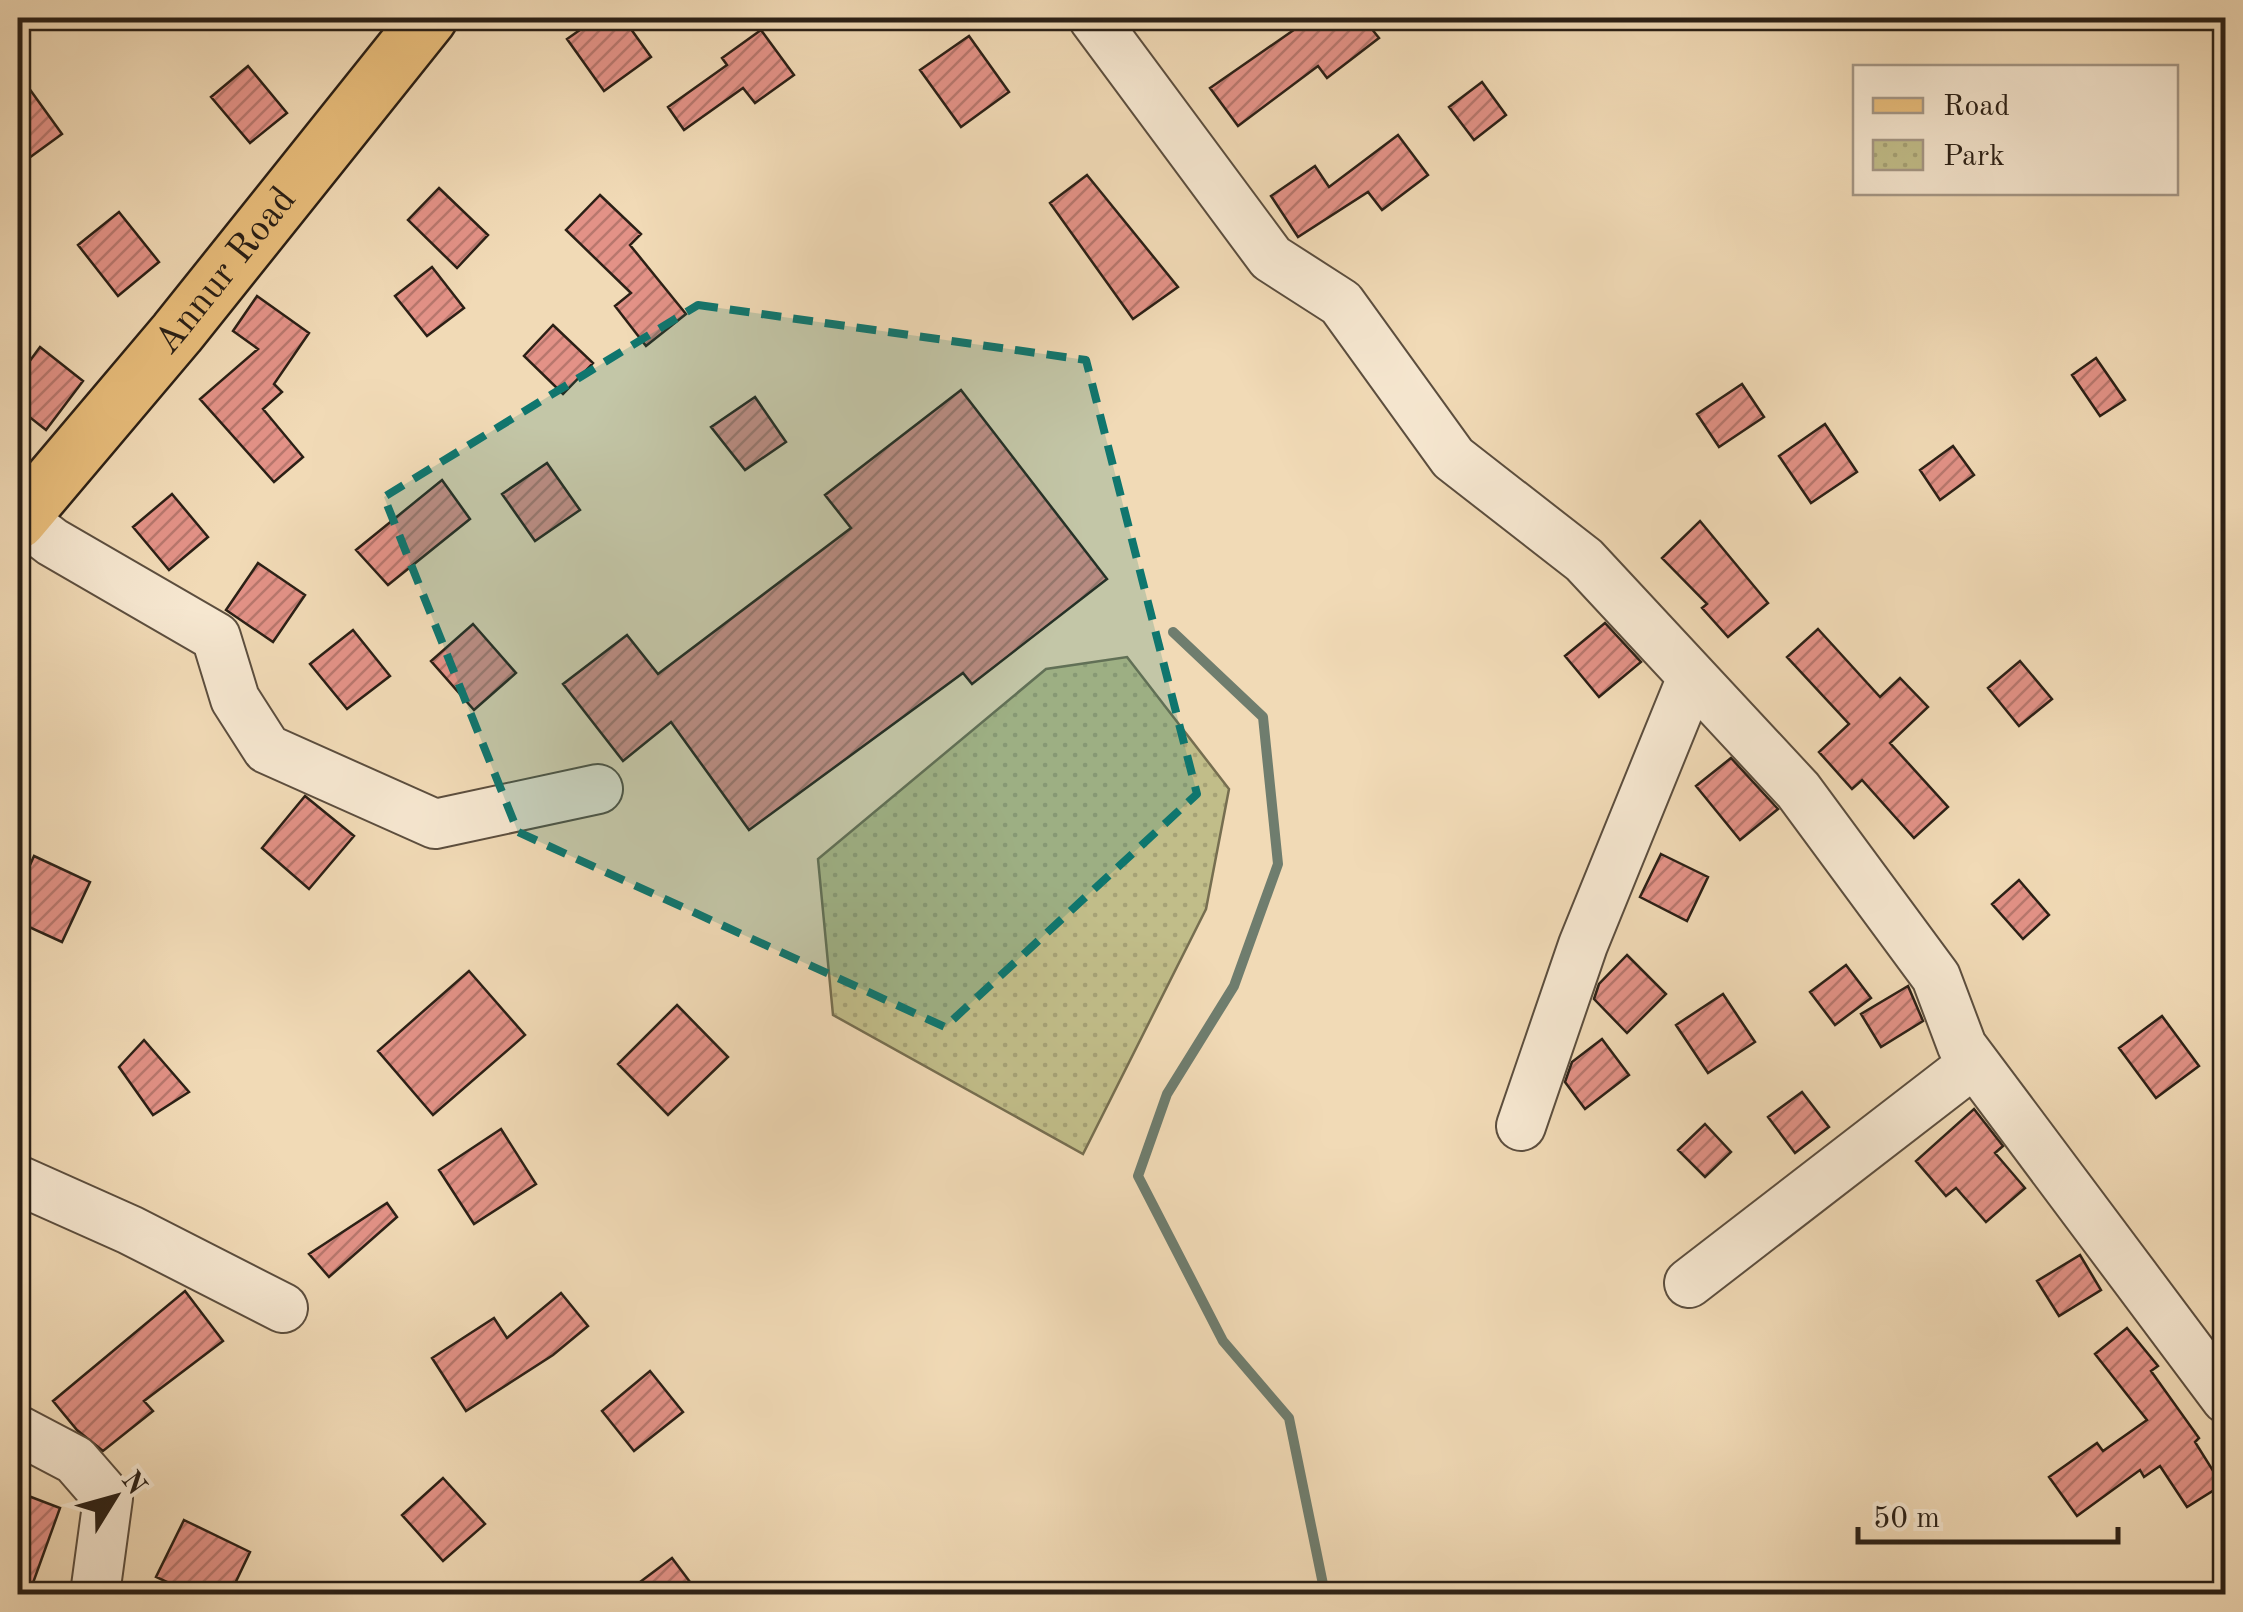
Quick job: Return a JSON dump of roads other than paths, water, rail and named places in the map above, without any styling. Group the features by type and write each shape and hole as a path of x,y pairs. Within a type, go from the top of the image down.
{"main road":[{"name":"Annur Road","path":"19,519 177,332 429,18"}],"street":[{"path":"1093,18 1271,258 1341,302 1452,458 1584,560 1798,790 1936,977 1962,1046 2226,1400"},
{"path":"19,519 216,637 235,699 268,750 435,824 598,789"},
{"path":"1521,1126 1583,946 1692,676"},
{"path":"1689,1283 1974,1063"},
{"path":"18,1180 130,1230 283,1308"},
{"path":"18,1430 75,1460 108,1498 95,1594"}],"waterway":[{"path":"1173,632 1263,717 1278,864 1234,986 1167,1094 1138,1176 1223,1341 1289,1418 1325,1594"}]}
